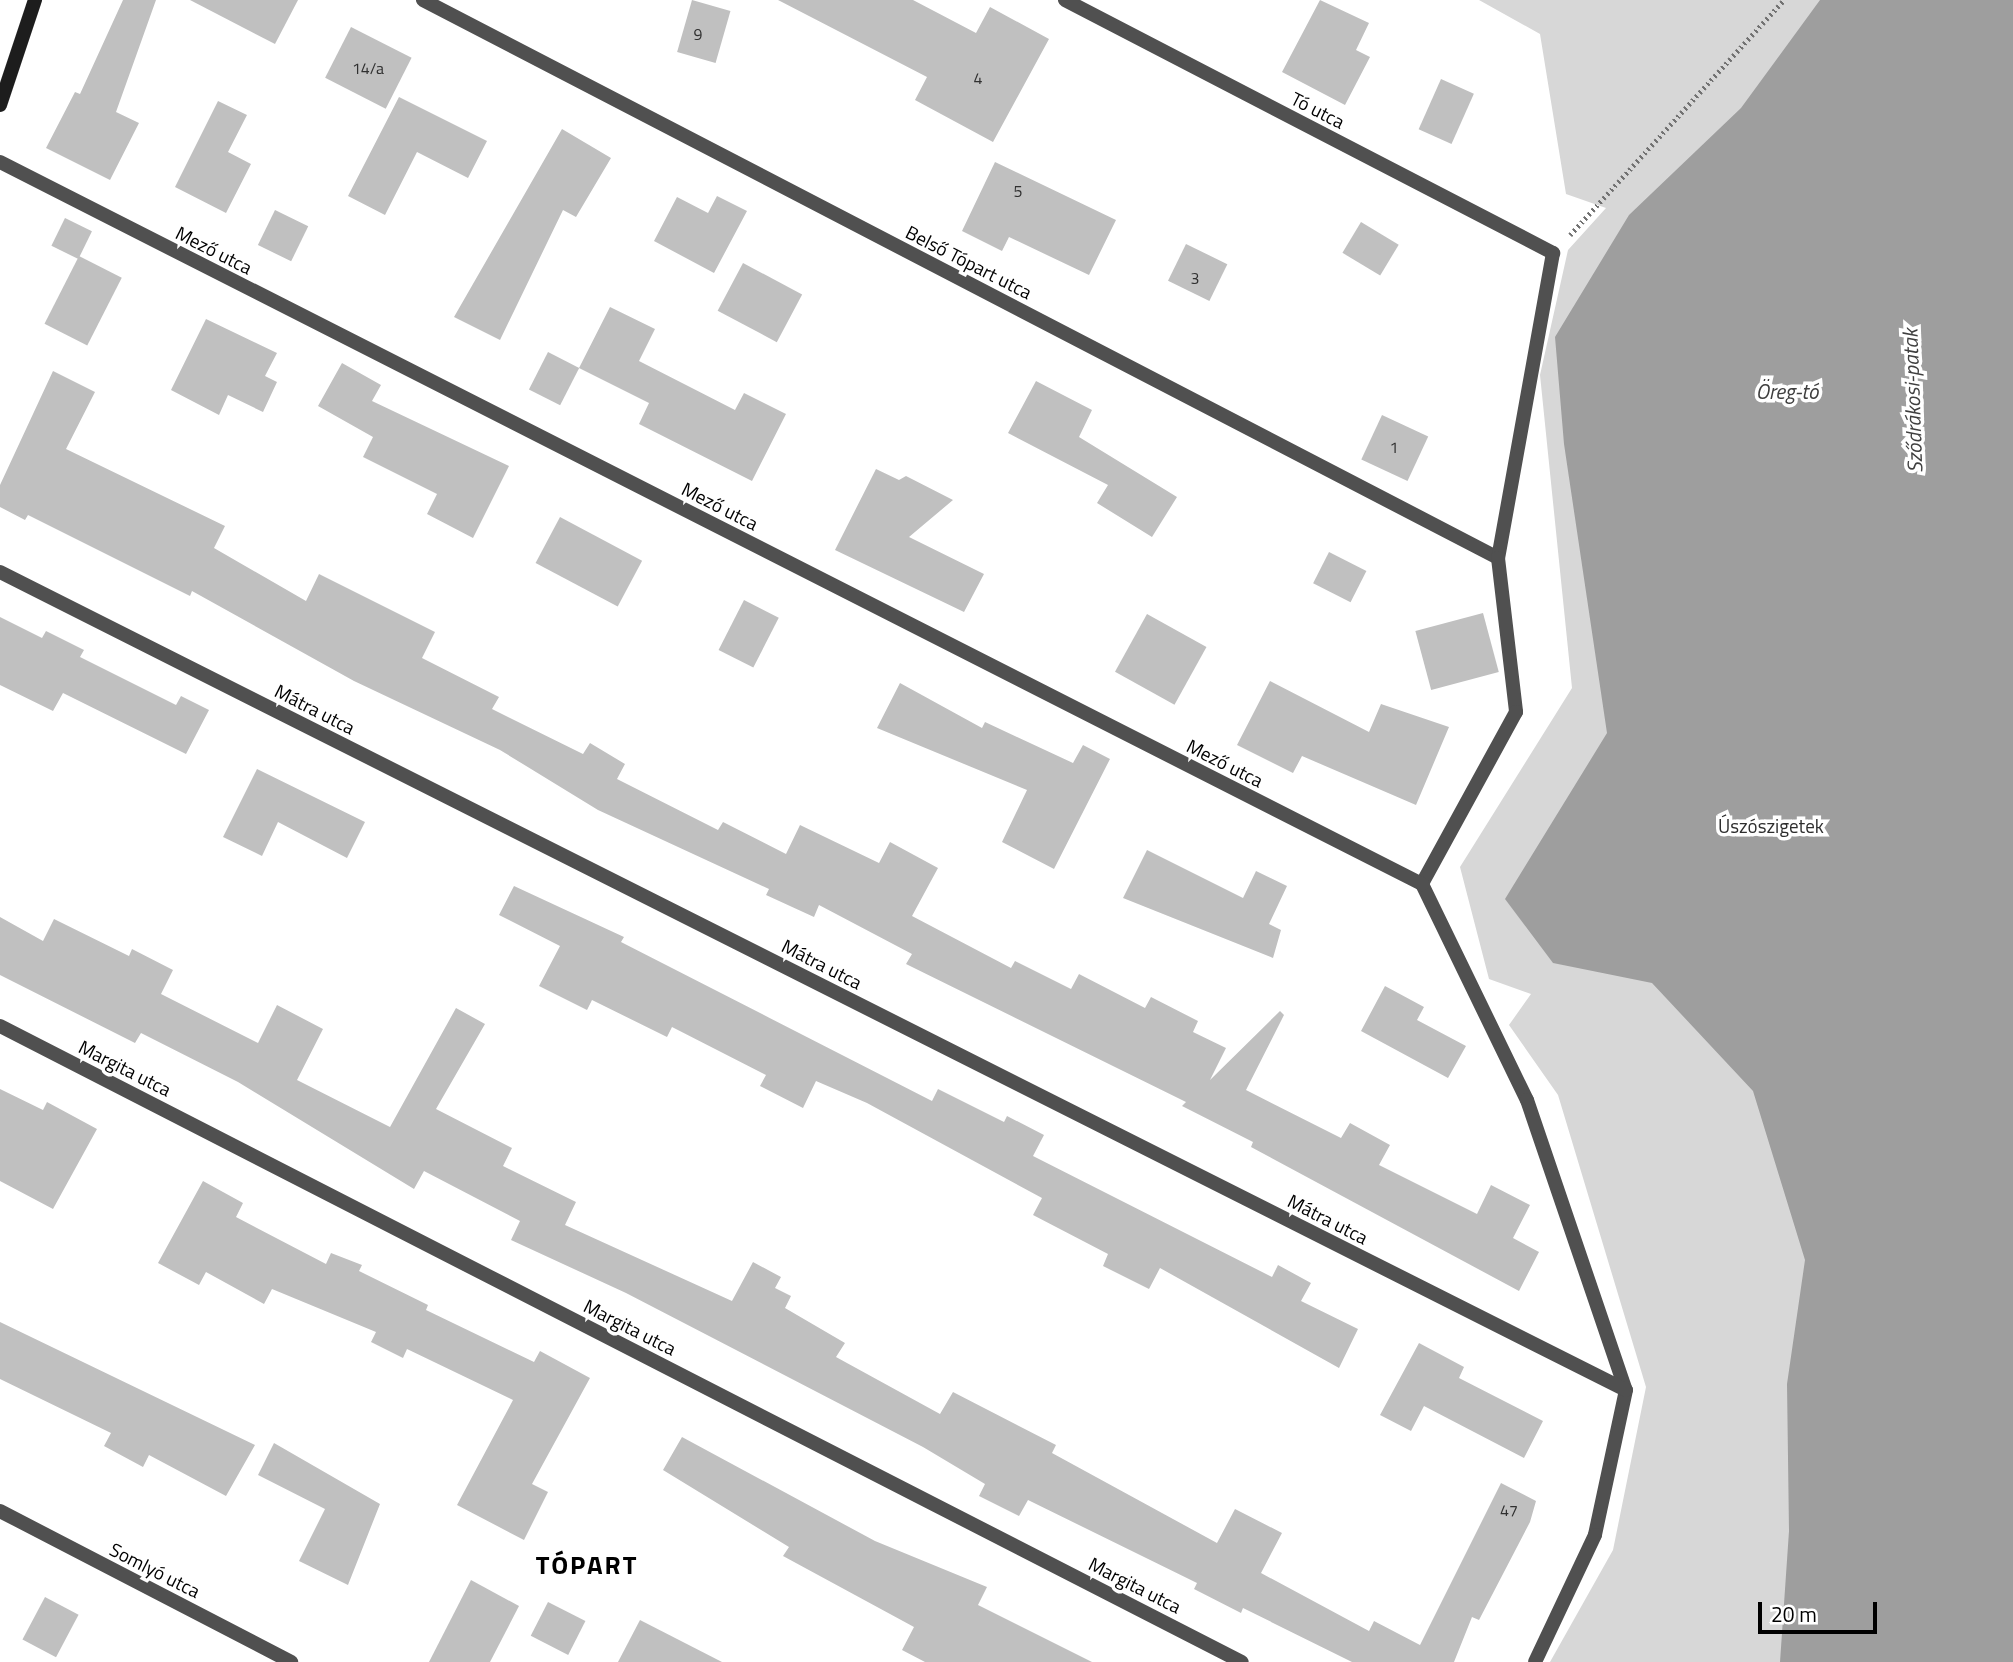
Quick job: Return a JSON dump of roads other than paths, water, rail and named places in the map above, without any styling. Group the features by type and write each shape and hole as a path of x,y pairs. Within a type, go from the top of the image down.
{"street":[{"path":"0,105 35,0"},
{"name":"Belső Tópart utca","path":"423,0 1498,558"},
{"name":"Tó utca","path":"1065,0 1553,253 1498,558"},
{"name":"Mező utca","path":"0,162 1422,884"},
{"path":"1498,558 1516,712 1422,884 1527,1100 1626,1390 1595,1535 1535,1662"},
{"name":"Mátra utca","path":"0,572 1626,1390"},
{"name":"Margita utca","path":"0,1026 1242,1662"},
{"name":"Somlyó utca","path":"0,1511 291,1662"}],"water":[{"name":"Öreg-tó","path":"1820,0 2013,0 2013,1662 1780,1662 1789,1531 1787,1384 1805,1260 1753,1091 1652,983 1553,963 1505,899 1607,733 1564,444 1555,337 1629,215 1741,108"}],"district":[{"name":"TÓPART","path":"587,1565"}],"water label":[{"name":"Sződrákosi-patak","path":"1912,401"}],"park label":[{"name":"Úszószigetek","path":"1771,826"}]}
